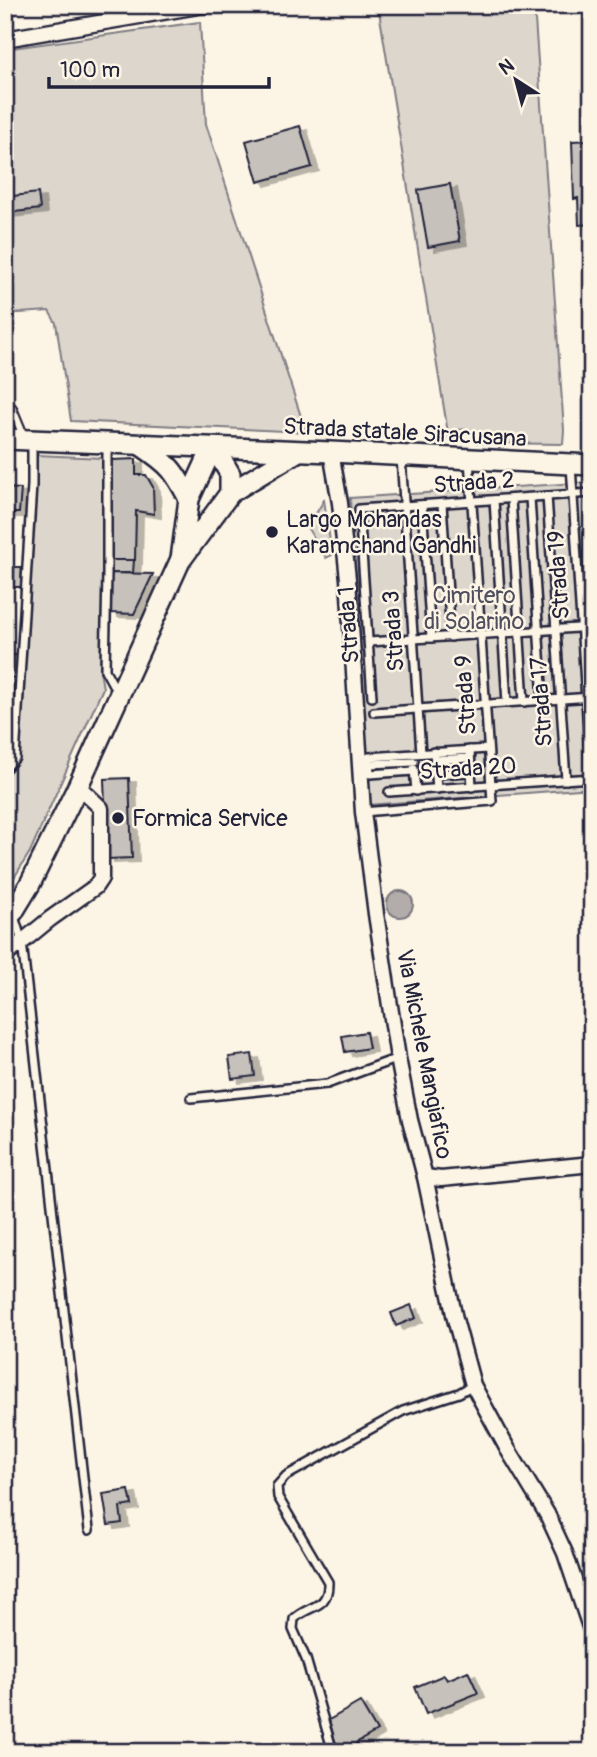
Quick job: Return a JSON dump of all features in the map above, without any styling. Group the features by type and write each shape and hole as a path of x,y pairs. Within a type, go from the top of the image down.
{"main road":[{"name":"Strada statale Siracusana","path":"5,439 592,465"},
{"path":"141,446 165,462 177,475 189,499"},
{"path":"180,561 189,499 215,447 230,474 230,493"},
{"path":"9,916 30,884 78,786 180,561 230,493 297,452"}],"street":[{"path":"5,39 204,5"},
{"name":"Via Michele Mangiafico","path":"331,452 340,503 348,579 363,812 376,915 410,1120 472,1385 551,1524 565,1553 592,1633"},
{"path":"5,956 68,905 95,887 101,878 101,807 78,786"},
{"path":"425,1177 441,1179 592,1164"}],"lane":[{"path":"5,408 12,408 29,441 32,485 15,758 5,769"},
{"path":"107,444 104,670 119,695"},
{"name":"Strada 3","path":"401,456 418,709 416,791"},
{"name":"Strada 9","path":"363,812 492,801 469,459"},
{"name":"Strada 19","path":"570,464 581,628 589,698 591,778"},
{"name":"Strada 2","path":"359,509 592,493"},
{"name":"Strada 17","path":"547,496 566,780"},
{"path":"530,498 543,701"},
{"path":"511,499 524,702"},
{"path":"494,500 507,703"},
{"path":"442,504 451,636"},
{"path":"422,505 431,638"},
{"name":"Strada 1","path":"359,509 372,697"},
{"path":"369,642 592,627"},
{"path":"374,712 589,698"},
{"path":"415,771 370,774 369,761 470,754 488,749"},
{"path":"470,754 472,787"},
{"path":"435,756 437,789"},
{"path":"436,774 471,772"},
{"name":"Strada 20","path":"389,792 591,778"},
{"path":"9,916 22,942 89,1530"},
{"path":"191,1098 327,1084 398,1058"},
{"path":"333,1752 306,1659 293,1629 293,1619 322,1603 328,1593 328,1582 278,1497 277,1486 286,1476 402,1411 459,1393 472,1385"}],"green space":[{"path":"378,5 534,5 563,444 477,443 470,429 457,430 449,439"},
{"path":"200,22 206,124 306,432 71,421 56,323 49,311 5,314 5,49"},
{"path":"37,455 103,458 104,580 100,671 103,688 30,852 5,892 5,774 13,767 19,750"},
{"name":"Cimitero di Solarino","path":"592,482 592,788 367,805 350,498"},
{"path":"324,500 332,555 326,558 305,524"}],"shaded area":[{"path":"400,891 409,895 413,904 409,913 400,917 391,913 387,904 391,895"}],"building":[{"path":"300,126 312,167 258,182 246,141"},
{"path":"592,140 592,224 579,225 578,198 574,199 572,141"},
{"path":"450,184 460,241 428,247 418,190"},
{"path":"38,193 40,209 6,213 5,197"},
{"path":"136,459 136,475 146,475 153,487 154,514 136,511 135,560 111,560 112,460"},
{"path":"5,488 21,489 19,513 5,513"},
{"path":"111,560 134,560 133,573 111,573"},
{"path":"14,567 22,567 21,587 13,587"},
{"path":"111,573 153,574 134,614 111,613"},
{"path":"5,655 17,655 16,678 5,677"},
{"path":"5,728 13,728 12,757 5,757"},
{"name":"Formica Service","path":"129,778 132,858 107,859 104,779"},
{"path":"366,1032 369,1048 345,1052 342,1036"},
{"path":"252,1054 255,1076 232,1079 229,1057"},
{"path":"411,1305 416,1318 396,1326 391,1313"},
{"path":"129,1490 132,1505 120,1507 122,1523 108,1525 103,1494"},
{"path":"468,1671 478,1693 426,1714 415,1687 444,1675 447,1680"},
{"path":"360,1702 377,1731 356,1743 361,1752 341,1752 329,1720"}],"place":[{"name":"Largo Mohandas Karamchand Gandhi","path":"272,532"},
{"name":"Formica Service","path":"118,818"}]}
